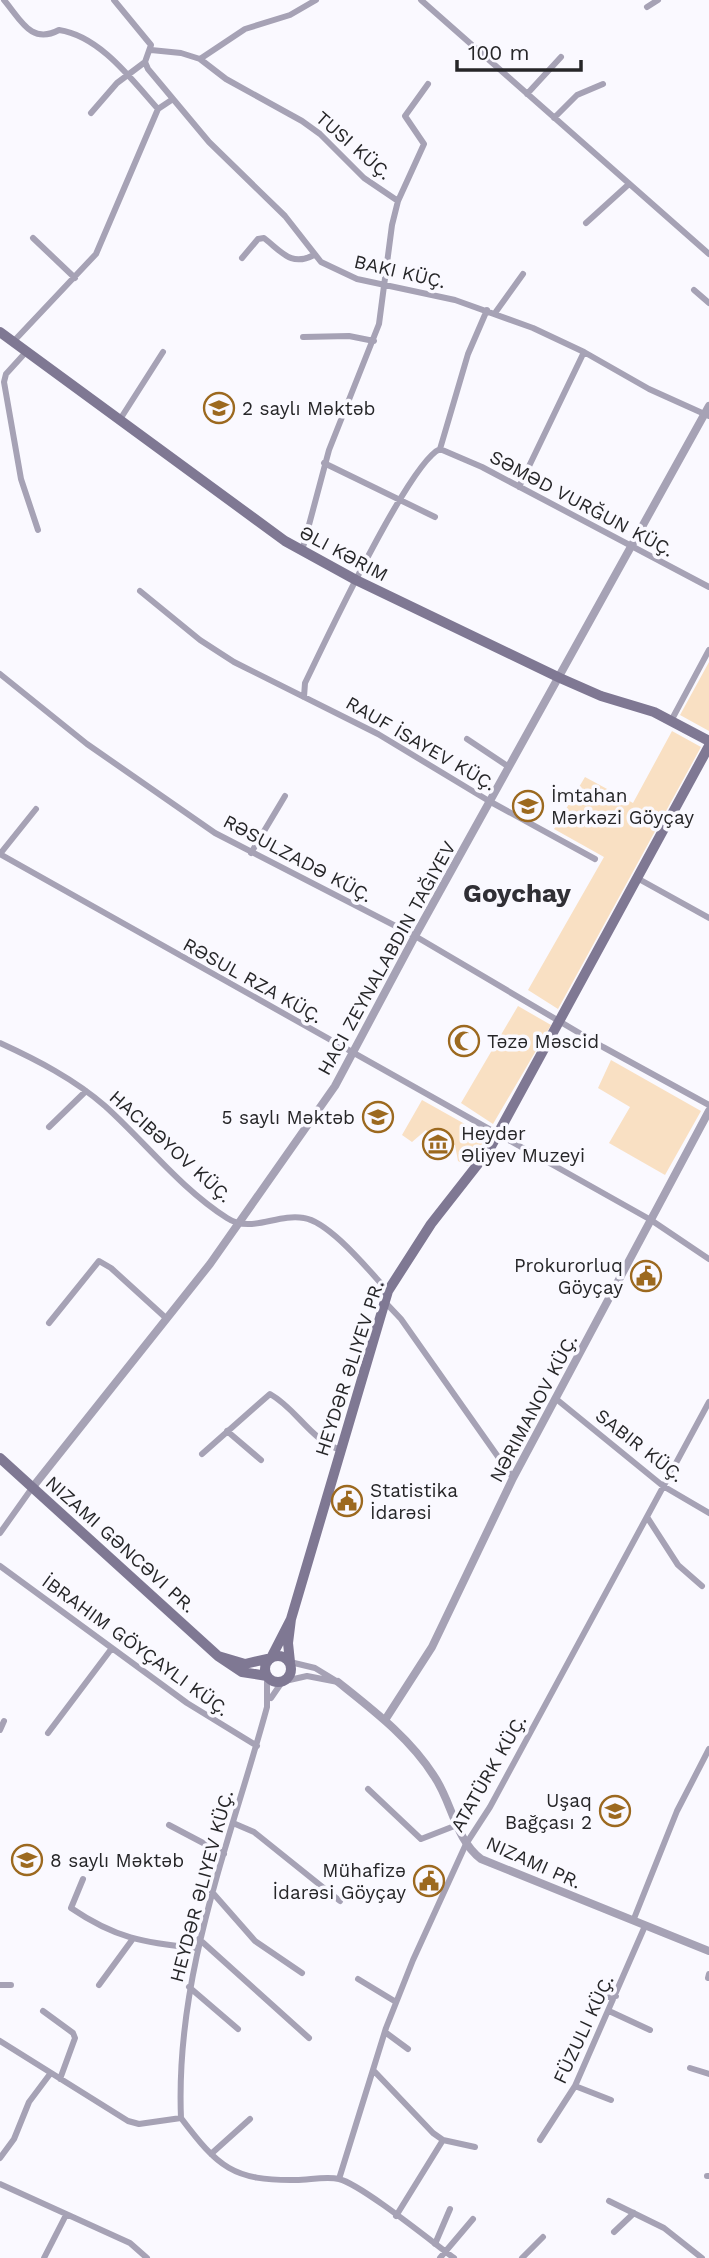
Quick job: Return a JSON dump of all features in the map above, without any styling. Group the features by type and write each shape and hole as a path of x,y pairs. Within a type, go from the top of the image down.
{"main road":[{"name":"ƏLI KƏRIM","path":"0,332 119,421 302,551 356,580 560,678 671,721 709,743"},
{"name":"HEYDƏR ƏLIYEV PR.","path":"291,1619 386,1296 431,1224 480,1163 498,1134 709,743"},
{"name":"NIZAMI GƏNCƏVI PR.","path":"0,1458 218,1656 242,1672 267,1676"},
{"path":"291,1619 288,1643 292,1670 284,1681 274,1682 267,1676 265,1668 291,1619"},
{"path":"218,1656 245,1664 283,1656 290,1662"}],"street":[{"path":"4,0 31,31 47,36 59,30 71,32 93,45 127,75 158,109"},
{"path":"91,113 127,75 145,62 151,50 144,34 114,0"},
{"path":"200,59 246,29 290,15 316,0"},
{"path":"421,0 709,254"},
{"path":"647,7 658,0"},
{"name":"TUSI KÜÇ.","path":"151,50 174,51 200,59 226,79 302,121 320,134 364,178 398,201 374,341 324,463 302,551"},
{"path":"527,94 561,57"},
{"path":"0,1533 32,1488 239,1225 335,1086 489,801 560,678 629,547 707,412 649,389 584,352 495,313 425,292 345,275 314,255 285,216 209,142 145,62"},
{"path":"398,201 425,144 405,116 428,84"},
{"path":"554,118 578,95 603,84"},
{"path":"13,342 96,254 158,109 173,99"},
{"path":"586,223 629,184"},
{"path":"33,238 75,278"},
{"path":"242,258 258,239 264,238 293,261 301,262 314,255"},
{"path":"495,313 523,274"},
{"path":"694,290 709,303"},
{"path":"304,697 305,683 356,580 422,465 440,450 467,354 487,310"},
{"path":"303,337 349,336 374,341"},
{"path":"26,352 6,374 4,382 21,479 38,530"},
{"path":"119,421 163,352"},
{"path":"519,487 584,352"},
{"name":"SƏMƏD VURĞUN KÜÇ.","path":"440,450 451,452 709,587"},
{"path":"324,463 435,517"},
{"name":"RAUF İSAYEV KÜÇ.","path":"140,591 215,650 378,734 489,801 595,859"},
{"path":"671,721 709,650"},
{"name":"RƏSULZADƏ KÜÇ.","path":"0,674 132,775 206,827 251,853 415,936 709,1105"},
{"path":"467,739 509,767"},
{"path":"251,853 285,796"},
{"path":"0,854 36,809"},
{"name":"RƏSUL RZA KÜÇ.","path":"0,854 651,1220 709,1259"},
{"path":"637,878 709,918"},
{"path":"0,1044 53,1069 86,1091 194,1194 239,1225 294,1218 311,1220 346,1248 386,1296 513,1478"},
{"path":"49,1127 86,1091"},
{"name":"NƏRIMANOV KÜÇ.","path":"385,1720 432,1647 513,1478 709,1111"},
{"path":"50,1323 99,1261 111,1268 167,1319"},
{"path":"202,1454 270,1394 321,1441 341,1450"},
{"name":"SABIR KÜÇ.","path":"555,1398 663,1486 709,1513"},
{"name":"ATATÜRK KÜÇ.","path":"338,2179 396,2002 466,1844 490,1807 709,1402"},
{"path":"227,1431 261,1460"},
{"path":"647,1517 678,1565 702,1586"},
{"path":"0,1566 187,1703 257,1746"},
{"path":"48,1733 112,1648"},
{"path":"290,1662 315,1668 338,1682"},
{"path":"267,1676 268,1707"},
{"path":"268,1707 284,1681 307,1676 338,1682"},
{"name":"NIZAMI PR.","path":"338,1682 385,1720 432,1772 466,1844 481,1859 709,1951"},
{"name":"HEYDƏR ƏLIYEV KÜÇ.","path":"181,2118 182,2042 196,1948 268,1707"},
{"path":"0,1730 4,1721"},
{"path":"633,1921 677,1811 709,1749"},
{"path":"368,1789 421,1839 457,1825"},
{"path":"233,1823 260,1836 340,1901"},
{"path":"169,1825 224,1854"},
{"path":"83,1879 71,1908 108,1931 132,1940 196,1948"},
{"path":"212,1892 256,1941 302,1973"},
{"name":"FÜZULI KÜÇ.","path":"540,2140 575,2086 645,1926"},
{"path":"199,1939 309,2038"},
{"path":"99,1985 132,1940"},
{"path":"358,1979 396,2002"},
{"path":"0,1985 11,1985"},
{"path":"189,1987 238,2029"},
{"path":"591,1999 616,1996"},
{"path":"43,2011 73,2033 75,2038 60,2079"},
{"path":"609,2011 650,2030"},
{"path":"385,2032 408,2049"},
{"path":"0,2041 133,2123 181,2118 226,2168 257,2179 338,2179 454,2258"},
{"path":"691,2067 709,2074"},
{"path":"375,2072 426,2126 443,2140 475,2147"},
{"path":"0,2158 14,2139 29,2102 50,2074"},
{"path":"575,2086 611,2100"},
{"path":"211,2154 250,2119"},
{"path":"396,2216 443,2140"},
{"path":"0,2184 130,2243 148,2258"},
{"path":"609,2202 664,2228 699,2257"},
{"path":"435,2245 450,2209"},
{"path":"614,2232 634,2213"},
{"path":"44,2258 66,2215"},
{"path":"440,2258 473,2219"},
{"path":"522,2258 543,2237"}],"shaded area":[{"path":"709,662 709,731 680,715"},
{"path":"672,731 701,747 558,1009 528,990 604,857 554,829 585,777 633,803"},
{"path":"518,1006 551,1025 493,1124 461,1103"},
{"path":"611,1060 701,1111 665,1175 609,1143 630,1107 598,1088"},
{"path":"422,1100 488,1137 468,1166 458,1161 455,1145 442,1149 442,1138 433,1140 426,1130 412,1142 402,1135"}],"place":[{"name":"2 saylı Məktəb","path":"219,408"},
{"name":"İmtahan Mərkəzi Göyçay","path":"528,806"},
{"name":"Təzə Məscid","path":"464,1041"},
{"name":"5 saylı Məktəb","path":"378,1117"},
{"name":"Heydər Əliyev Muzeyi","path":"438,1144"},
{"name":"Prokurorluq Göyçay","path":"646,1276"},
{"name":"Statistika İdarəsi","path":"347,1501"},
{"name":"Uşaq Bağçası 2","path":"615,1811"},
{"name":"8 saylı Məktəb","path":"27,1860"},
{"name":"Mühafizə İdarəsi Göyçay","path":"429,1881"}],"district":[{"name":"Goychay","path":"517,893"}]}
